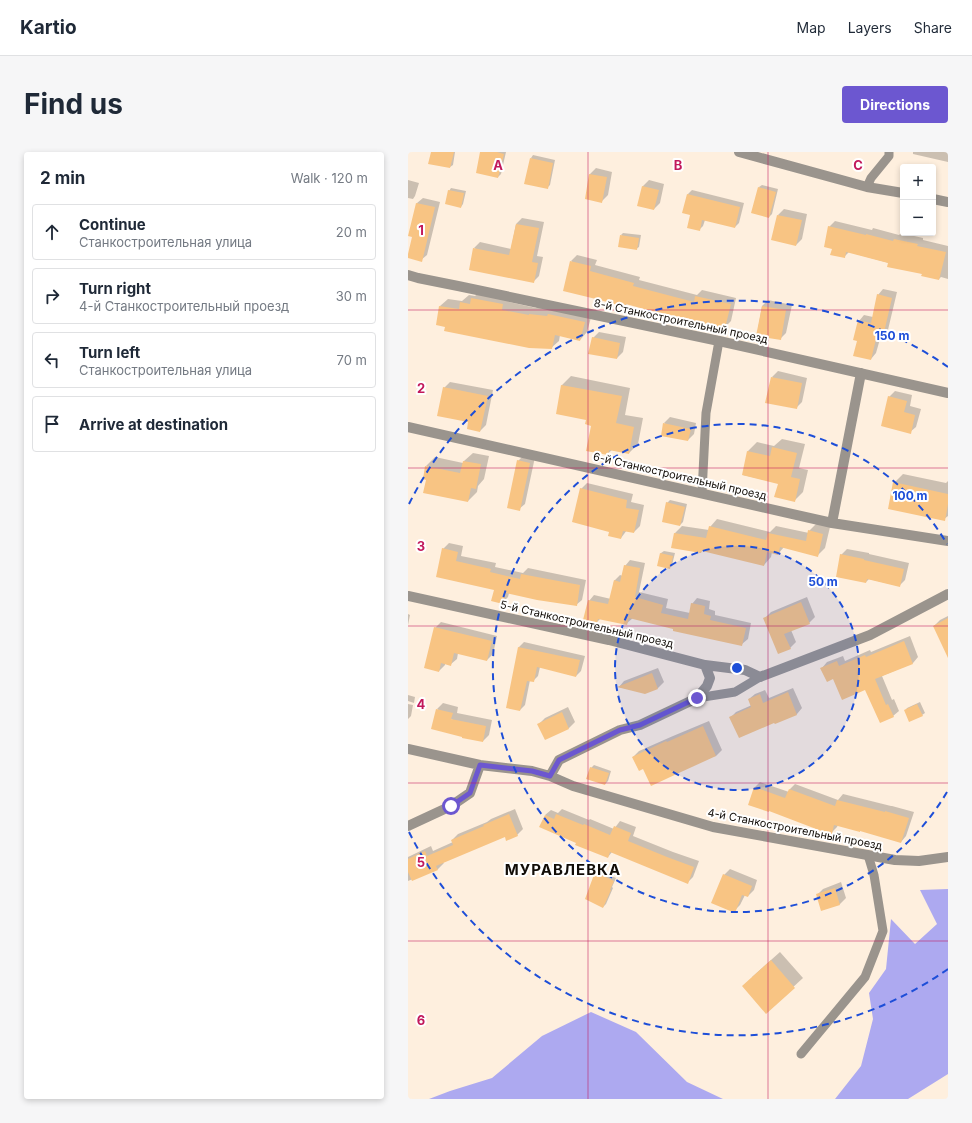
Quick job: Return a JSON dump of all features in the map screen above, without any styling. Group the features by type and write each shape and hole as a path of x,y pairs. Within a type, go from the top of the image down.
{"street":[{"path":"739,152 867,187 900,193"},
{"path":"936,200 948,202"},
{"name":"8-й Станкостроительный проезд","path":"408,275 719,341 948,393"},
{"path":"832,523 861,373"},
{"name":"6-й Станкостроительный проезд","path":"408,427 832,523 948,542"},
{"path":"760,677 870,635 948,594"},
{"name":"5-й Станкостроительный проезд","path":"408,596 609,640 705,665 745,670 760,677"},
{"path":"550,776 559,760 620,730 640,725 697,698 707,686 710,678 705,665"},
{"name":"4-й Станкостроительный проезд","path":"408,749 480,765 532,771 550,776 573,786 714,827 896,860 919,860 948,857"},
{"path":"408,826 451,806 470,793 480,765"}],"lane":[{"path":"867,187 871,178 889,156 890,152"},
{"path":"702,493 706,413 719,341"},
{"path":"697,698 735,692 760,677"},
{"path":"801,1054 865,977 883,931 874,875 868,855"}],"shaded area":[{"path":"948,889 948,1074 908,1099 835,1099 861,1066 873,1019 869,993 886,969 891,919 915,944 937,924 920,890"},
{"path":"591,1012 636,1032 687,1082 723,1099 429,1099 492,1078 542,1036"}],"building":[{"path":"431,152 454,152 450,168 428,164"},
{"path":"480,152 497,152 504,154 498,178 476,173"},
{"path":"530,158 553,163 548,189 524,184"},
{"path":"589,174 607,177 602,203 585,199"},
{"path":"642,186 659,190 654,210 637,206"},
{"path":"758,187 776,192 769,218 751,213"},
{"path":"448,190 464,193 461,208 445,204"},
{"path":"687,194 740,207 735,228 702,220 700,231 687,228 690,215 682,213"},
{"path":"416,203 435,207 422,262 408,258 412,237 408,236"},
{"path":"777,215 802,220 796,246 771,240"},
{"path":"516,224 539,228 532,262 538,263 534,283 469,270 473,248 509,255"},
{"path":"828,226 893,241 894,239 918,244 917,246 946,252 939,280 921,276 922,274 887,267 888,263 846,252 845,258 830,255 832,249 824,247"},
{"path":"620,235 639,238 637,250 618,247"},
{"path":"570,261 591,266 590,271 634,283 633,286 694,302 695,296 731,304 725,328 669,316 626,304 625,307 563,291"},
{"path":"877,294 892,298 882,341 876,339 871,360 853,356 857,341 853,340 858,320 871,323"},
{"path":"471,298 503,304 502,310 529,315 547,316 548,314 585,322 580,341 555,335 552,349 529,348 444,331 445,327 436,325 439,306 459,309 460,302 470,304"},
{"path":"762,306 786,310 781,340 756,336"},
{"path":"592,337 620,343 617,359 588,354"},
{"path":"771,377 802,383 797,409 765,403"},
{"path":"561,385 622,396 616,423 634,427 629,454 609,450 608,455 586,451 591,426 585,424 586,420 556,414"},
{"path":"443,387 488,396 480,432 467,429 468,422 437,416"},
{"path":"888,396 907,401 904,412 915,415 911,434 881,426"},
{"path":"663,423 691,429 688,441 661,436"},
{"path":"772,447 797,453 791,477 800,479 795,502 774,497 778,484 742,475 747,451 770,456"},
{"path":"517,460 530,463 520,511 507,508"},
{"path":"463,461 481,464 476,489 471,488 468,502 423,493 426,480 423,479 425,466 460,473"},
{"path":"893,482 948,494 945,521 888,509"},
{"path":"580,488 627,500 626,508 639,510 634,533 623,531 621,539 608,536 609,532 572,522"},
{"path":"666,502 685,507 680,526 662,522"},
{"path":"709,526 766,540 768,533 806,541 808,530 823,534 818,557 780,547 778,555 767,552 764,566 702,551 701,553 671,548 674,533 706,538"},
{"path":"442,548 458,552 456,561 491,569 490,572 520,579 521,574 580,585 577,606 537,600 506,593 503,604 491,601 494,590 436,577"},
{"path":"660,553 673,556 670,569 657,566"},
{"path":"840,554 904,569 900,587 867,579 866,583 836,577"},
{"path":"624,565 640,568 635,597 663,605 661,613 688,619 691,603 705,606 704,614 711,616 710,620 746,628 742,646 673,631 673,629 629,618 627,625 598,619 597,623 583,620 588,600 608,604 614,580 620,582"},
{"path":"801,602 810,624 784,634 791,649 778,654 763,618"},
{"path":"948,618 948,658 933,626"},
{"path":"434,627 492,641 487,661 454,653 451,666 441,663 439,672 424,668"},
{"path":"904,641 913,664 875,679 886,705 888,704 894,717 880,723 865,690 842,700 833,679 827,682 820,668 837,661 839,666 865,655 866,657"},
{"path":"518,647 580,660 576,677 537,667 534,682 527,681 520,711 506,708"},
{"path":"652,673 658,689 645,694 617,687"},
{"path":"788,692 797,715 739,738 729,717 751,707 748,699 760,694 763,703"},
{"path":"917,704 923,716 909,722 904,710"},
{"path":"436,709 453,713 451,719 486,726 483,742 462,738 431,729"},
{"path":"562,712 569,729 545,740 537,724"},
{"path":"703,726 716,756 651,786 643,769 639,771 632,757"},
{"path":"590,767 609,773 605,785 586,779"},
{"path":"754,787 785,798 789,789 835,806 837,800 909,818 901,843 834,825 832,834 748,805"},
{"path":"509,814 518,836 506,841 505,837 436,866 438,870 412,881 408,872 408,859 425,851 427,856 453,845 451,840"},
{"path":"556,814 610,835 614,826 631,833 628,841 694,867 688,884 610,852 608,858 575,845 576,843 539,827 545,815 554,819"},
{"path":"595,872 614,881 603,908 585,899"},
{"path":"723,874 752,886 748,897 742,895 735,913 711,903"},
{"path":"835,888 840,905 821,911 816,894"},
{"path":"771,960 795,988 766,1014 742,986"}],"district":[{"name":"МУРАВЛЕВКА","path":"563,869"}],"route":[{"path":"451,806 470,793 480,765 532,771 550,776 559,760 620,730 640,725 697,698"}]}
